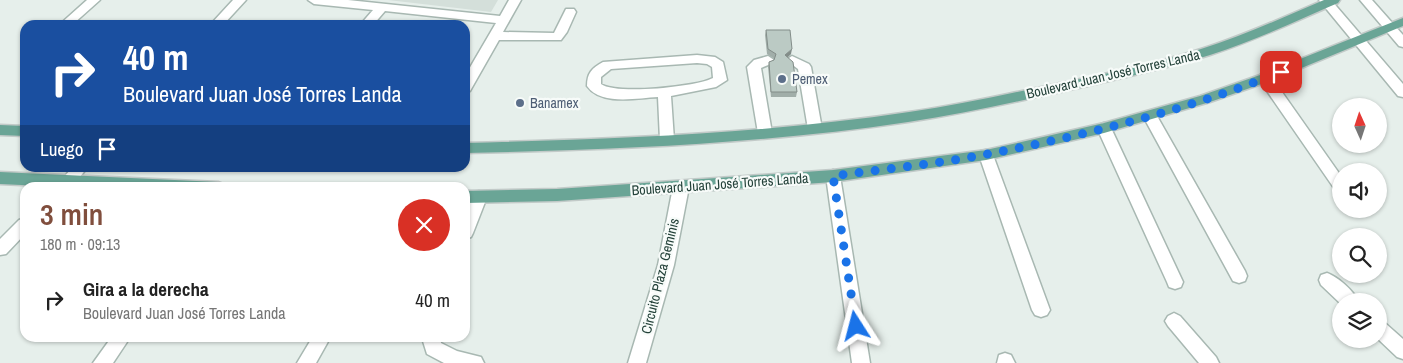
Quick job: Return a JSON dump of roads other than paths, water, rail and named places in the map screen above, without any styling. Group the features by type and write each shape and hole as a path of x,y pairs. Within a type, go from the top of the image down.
{"main road":[{"name":"Boulevard Juan José Torres Landa","path":"470,148 562,146 667,140 815,129 909,117 997,101 1154,66 1206,52 1247,37 1329,1"},
{"name":"Boulevard Juan José Torres Landa","path":"472,197 557,195 681,188 833,176 986,155 1150,116 1265,78 1403,22"},
{"path":"0,130 20,132"},
{"path":"0,178 43,182"}],"street":[{"path":"71,20 94,0"},
{"path":"221,20 240,0"},
{"path":"314,0 503,20"},
{"path":"423,12 431,0"},
{"path":"470,79 515,0"},
{"path":"1366,0 1403,43"},
{"path":"1329,1 1403,93"},
{"path":"370,20 381,8"},
{"path":"494,36 557,37 570,12"},
{"path":"697,59 710,60 718,65 720,80 714,85 693,90 664,91 612,94 602,92 594,86 594,76 600,69 608,65 626,63 697,59"},
{"path":"765,133 754,67 768,60"},
{"path":"792,60 804,67 815,129"},
{"path":"1265,78 1332,174"},
{"path":"664,91 667,140"},
{"path":"1150,116 1239,276"},
{"path":"1104,128 1175,282"},
{"path":"986,155 1041,310"},
{"path":"67,182 76,172"},
{"path":"833,176 861,363"},
{"name":"Circuito Plaza Geminis","path":"637,363 666,265 681,188"},
{"path":"0,249 20,229"},
{"path":"1327,280 1341,293"},
{"path":"1174,321 1210,363"},
{"path":"1387,336 1403,351"},
{"path":"102,363 118,342"},
{"path":"306,363 319,342"},
{"path":"432,342 433,348 454,359 475,363"}],"place":[{"name":"Pemex","path":"782,79"},
{"name":"Banamex","path":"520,103"}]}
